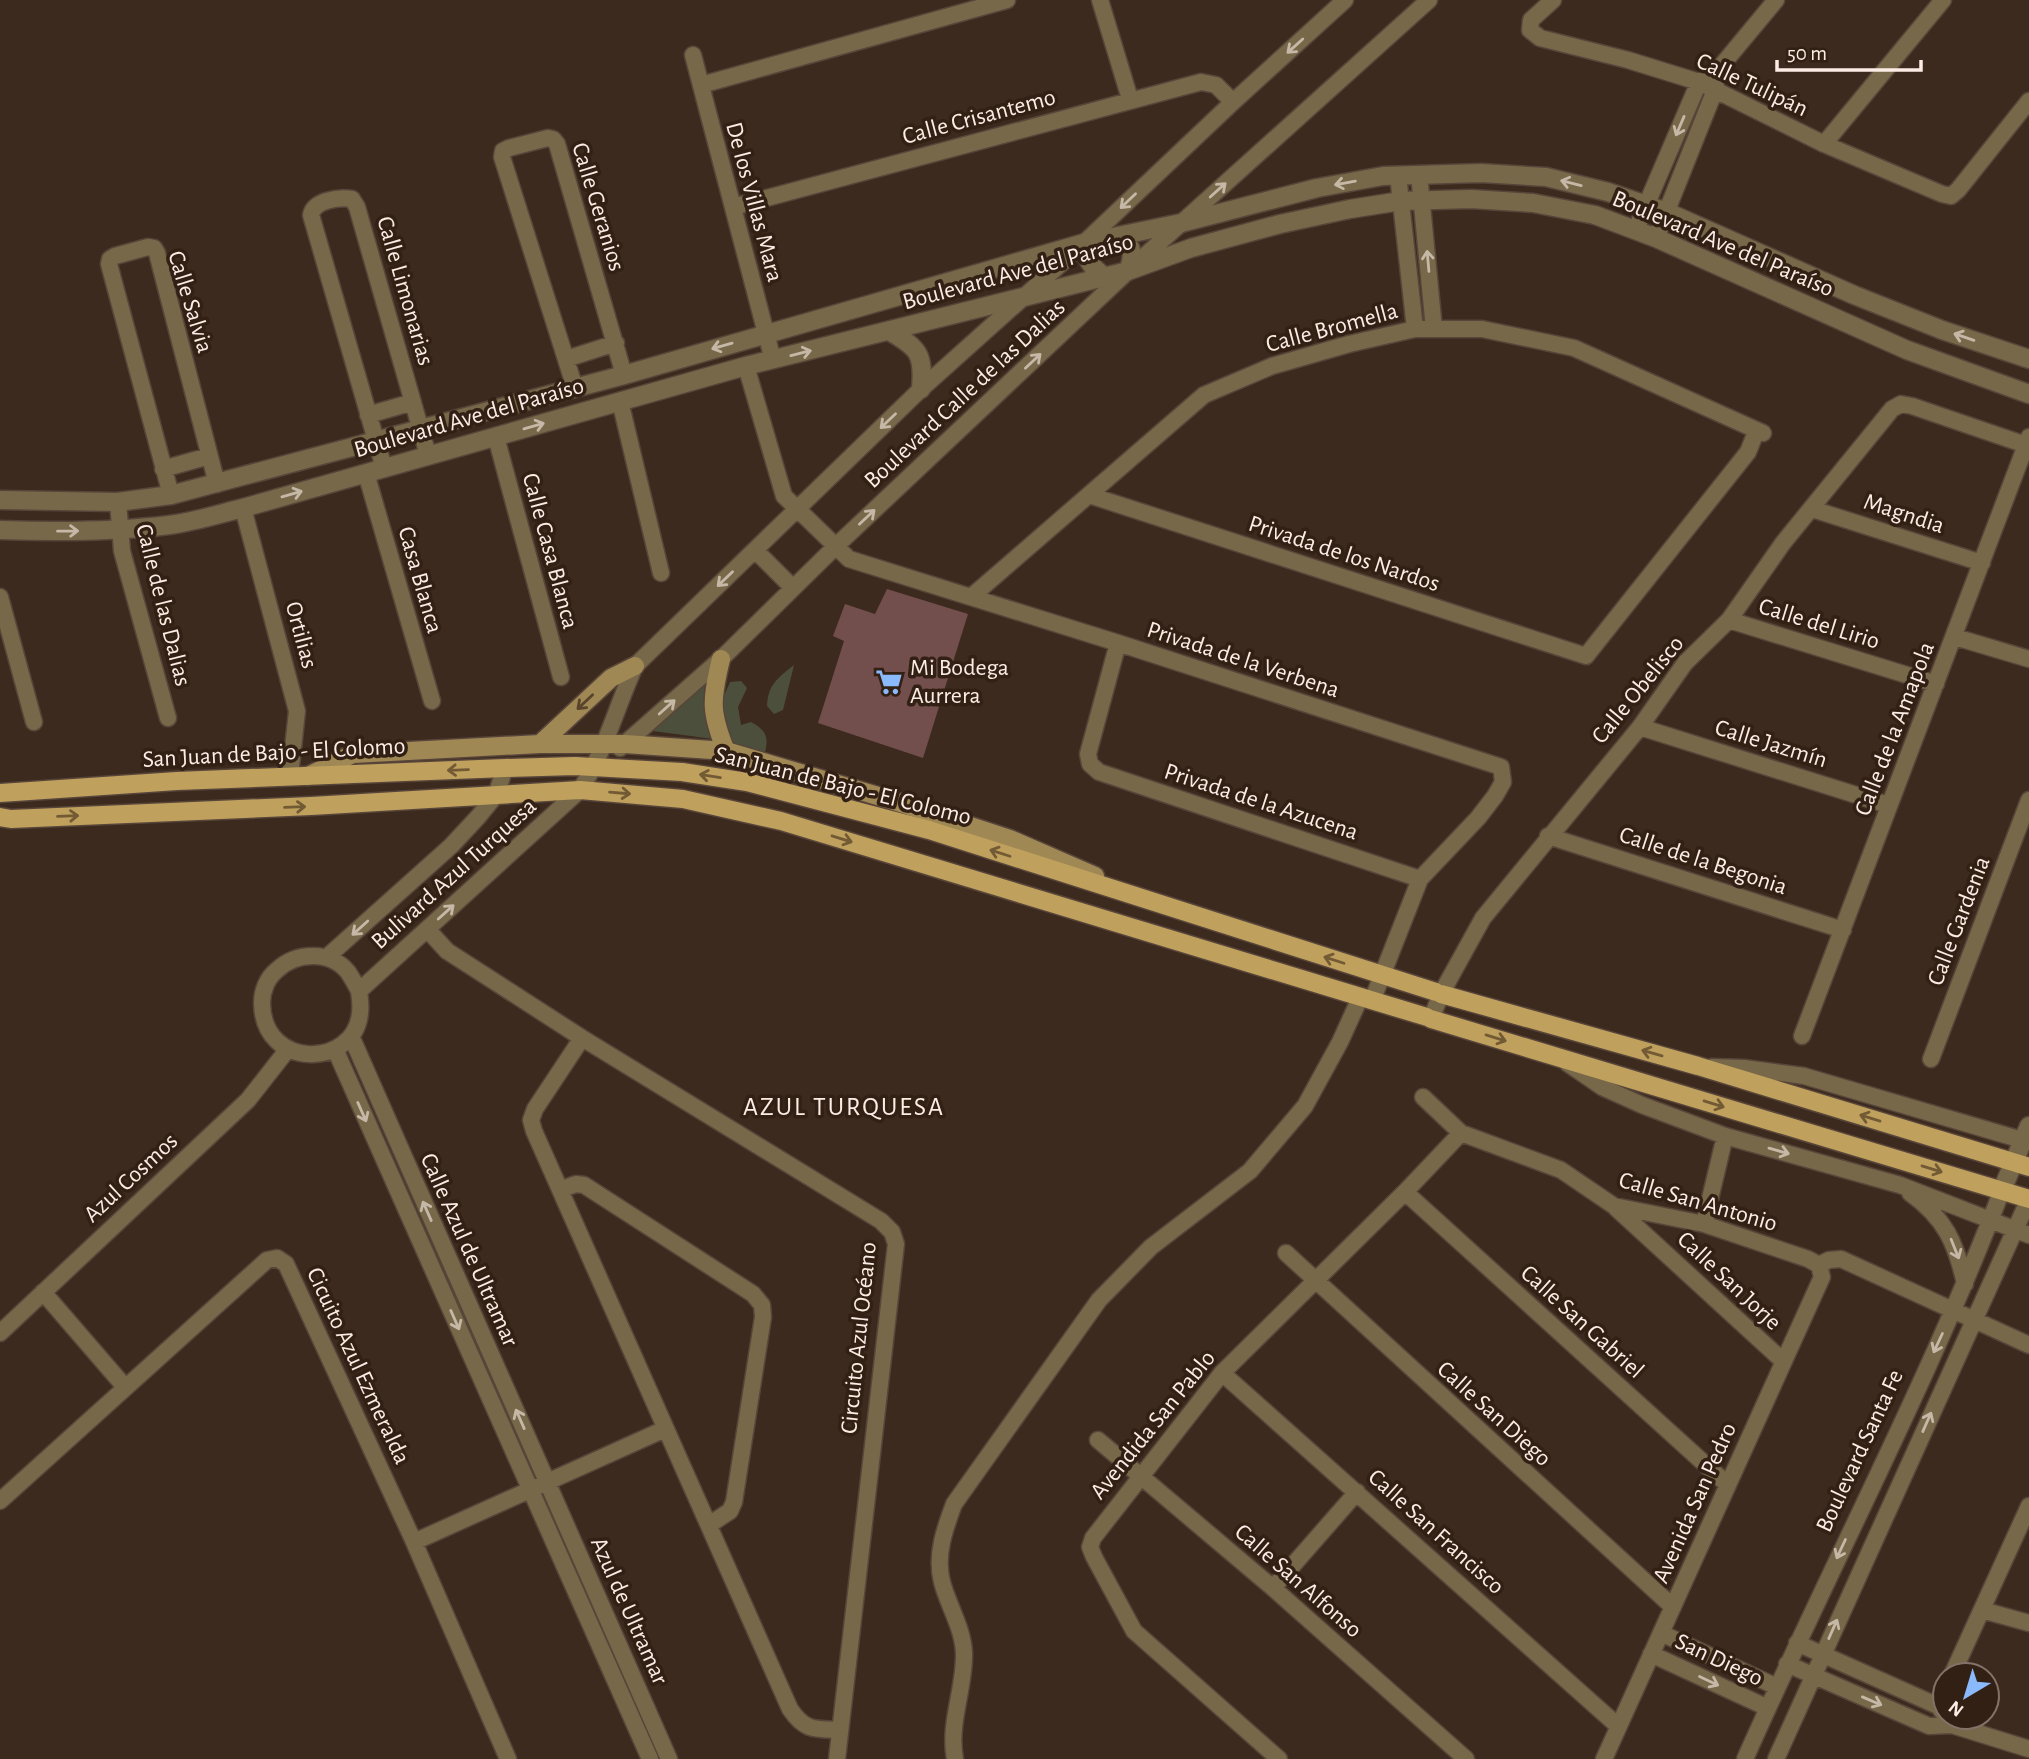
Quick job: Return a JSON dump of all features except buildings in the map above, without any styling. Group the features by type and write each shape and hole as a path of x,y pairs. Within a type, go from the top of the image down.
{"main road":[{"path":"721,659 712,707 715,725 726,751"},
{"path":"540,744 611,678 635,666"},
{"path":"299,776 353,754 540,744 625,744 726,751 1010,839 1150,900"},
{"name":"San Juan de Bajo - El Colomo","path":"0,793 299,776 596,766 681,772 747,782 929,830 1439,993 1698,1066 2021,1164"},
{"name":"San Juan de Bajo - El Colomo","path":"0,817 11,819 283,807 580,790 682,799 781,821 2029,1199"}],"street":[{"path":"701,85 1007,0"},
{"path":"1100,0 1130,99"},
{"name":"Boulevard Calle de las Dalias","path":"580,790 596,766 621,696 635,666 921,389 1084,243 1345,0"},
{"name":"Boulevard Calle de las Dalias","path":"596,766 625,744 721,659 836,546 1128,271 1429,0"},
{"name":"Calle Tulipán","path":"1553,0 1531,20 1530,30 1540,38 1628,60 1699,82 1824,144 1951,196 2029,101"},
{"path":"1636,229 1699,82 1717,71 1776,0"},
{"path":"1824,144 1943,0"},
{"name":"De los Villas Mara","path":"693,55 773,360"},
{"path":"1656,237 1715,90 1717,71"},
{"name":"Calle Crisantemo","path":"733,207 1201,82 1216,85 1233,102"},
{"name":"Calle Geranios","path":"575,388 502,157 503,151 509,148 548,138 557,144 624,375"},
{"name":"Boulevard Ave del Paraíso","path":"0,498 118,502 171,495 624,375 1084,243 1181,223 1317,188 1383,176 1481,173 1546,177 1647,204 1854,295 1942,330 2029,359"},
{"path":"1419,174 1434,329"},
{"path":"1398,175 1415,329"},
{"name":"Calle Limonarias","path":"384,468 311,215 317,205 343,198 352,199 357,207 428,455"},
{"name":"Boulevard Ave del Paraíso","path":"0,530 119,530 171,525 243,508 746,366 1128,271 1191,248 1280,224 1401,201 1471,199 1533,203 1595,215 1656,237 1907,349 2029,394"},
{"path":"1124,235 1132,247 1133,259 1128,271"},
{"path":"1084,243 1086,257 1093,268 1105,277"},
{"name":"Calle Salvia","path":"171,495 108,264 115,256 148,247 154,248 157,253 217,484"},
{"name":"Calle Bromella","path":"971,597 1205,395 1272,366 1349,344 1415,329 1482,329 1574,348 1760,432 1748,452 1586,656"},
{"path":"889,331 911,343 923,364 921,389"},
{"path":"566,359 615,343"},
{"name":"Privada de la Verbena","path":"746,366 784,496 849,559 1501,767 1503,782 1495,796 1478,818 1420,878"},
{"path":"620,401 661,573"},
{"path":"368,415 413,402"},
{"name":"Calle Obelisco","path":"1429,1018 1439,993 1483,918 1640,727 1685,663 1729,620 1783,543 1892,409 1901,404 2028,441"},
{"name":"Calle Casa Blanca","path":"496,437 561,677"},
{"name":"Calle de la Amapola","path":"1802,1036 2028,441"},
{"path":"163,469 209,456"},
{"name":"Casa Blanca","path":"366,473 432,701"},
{"name":"Privada de los Nardos","path":"1089,495 1586,656"},
{"name":"Calle de las Dalias","path":"118,502 122,551 168,718"},
{"name":"Ortilias","path":"243,508 297,711 299,776"},
{"name":"Magndia","path":"1812,509 1982,563"},
{"path":"755,550 793,588"},
{"path":"0,597 34,722"},
{"name":"Calle del Lirio","path":"1729,620 1936,684"},
{"path":"1955,638 2029,659"},
{"name":"Privada de la Azucena","path":"1118,643 1088,754 1090,764 1099,772 1420,878"},
{"name":"Calle Jazmín","path":"1640,727 1888,805"},
{"name":"Bulivard Azul Turquesa","path":"327,957 451,846 496,795 505,768"},
{"name":"Bulivard Azul Turquesa","path":"359,991 580,790"},
{"name":"Calle Gardenia","path":"1931,1059 2029,800"},
{"name":"Calle de la Begonia","path":"1548,836 1843,930"},
{"path":"955,1759 952,1744 962,1683 964,1651 941,1579 940,1542 954,1504 1099,1300 1151,1247 1250,1171 1305,1106 1340,1042 1391,978 1420,878"},
{"name":"Circuito Azul Océano","path":"427,929 447,951 582,1038 881,1221 892,1232 895,1244 837,1759"},
{"path":"306,955 327,957 347,970 359,991 360,1015 351,1036 335,1049 311,1055 288,1049 271,1036 262,1016 262,995 270,976 286,962 306,955"},
{"name":"Calle Azul de Ultramar","path":"351,1036 548,1481"},
{"path":"582,1038 535,1109 531,1119 534,1131 562,1189 790,1709 799,1723 811,1729 839,1730"},
{"name":"Azul Cosmos","path":"0,1333 248,1100 288,1049"},
{"name":"Calle Azul de Ultramar","path":"335,1049 530,1489"},
{"path":"1559,1058 1602,1087 1642,1105 1725,1136 1900,1185 2022,1232"},
{"path":"1698,1066 1744,1068 1804,1076 2027,1136"},
{"name":"Calle San Antonio","path":"1423,1097 1461,1133 1561,1170 1614,1206 1704,1224 1819,1265"},
{"name":"Avendida San Pablo","path":"1279,1759 1134,1631 1090,1547 1093,1538 1222,1373 1461,1133"},
{"path":"1704,1224 1725,1136"},
{"name":"Boulevard Santa Fe","path":"1745,1759 1965,1284 2002,1190 2021,1164 2027,1136"},
{"path":"562,1189 576,1184 584,1185 753,1294 762,1304 764,1317 734,1502 730,1511 709,1525"},
{"path":"1900,1185 1923,1202 1945,1226 1959,1254 1965,1284"},
{"name":"Calle San Gabriel","path":"1405,1192 1728,1485"},
{"name":"Boulevard Santa Fe","path":"1776,1759 1973,1320 2022,1232 2029,1199"},
{"name":"Calle San Jorje","path":"1614,1206 1783,1361"},
{"name":"Calle San Diego","path":"1286,1254 1673,1607"},
{"name":"Cicuito Azul Ezmeralda","path":"0,1501 267,1260 277,1258 286,1265 414,1542 508,1759"},
{"path":"1819,1265 1829,1260 1841,1259 2029,1345"},
{"name":"Avenida San Pedro","path":"1604,1759 1822,1277 1819,1265"},
{"path":"43,1292 125,1387"},
{"name":"Calle San Francisco","path":"1222,1373 1618,1726"},
{"path":"414,1542 665,1429"},
{"name":"Calle San Alfonso","path":"1098,1440 1273,1588 1466,1759"},
{"name":"Azul de Ultramar","path":"548,1481 669,1759"},
{"name":"Azul de Ultramar","path":"530,1489 650,1759"},
{"path":"1273,1588 1357,1492"},
{"path":"1958,1661 2029,1506"},
{"path":"1982,1610 2029,1623"},
{"name":"San Diego","path":"1661,1633 1777,1687"},
{"path":"1797,1643 1931,1705"},
{"name":"San Diego","path":"1651,1654 1768,1708"},
{"path":"1787,1664 1929,1726 1931,1724"},
{"path":"1989,1731 2029,1749"}],"green space":[{"path":"794,665 783,710 774,714 767,706 769,692 779,678"},
{"path":"708,674 704,707 713,739 653,731"},
{"path":"741,681 747,688 738,707 741,725 751,722 764,732 767,740 764,756 732,748 720,705 730,682"}],"place":[{"name":"Mi Bodega Aurrera","path":"889,682"}],"district":[{"name":"AZUL TURQUESA","path":"844,1107"}]}
